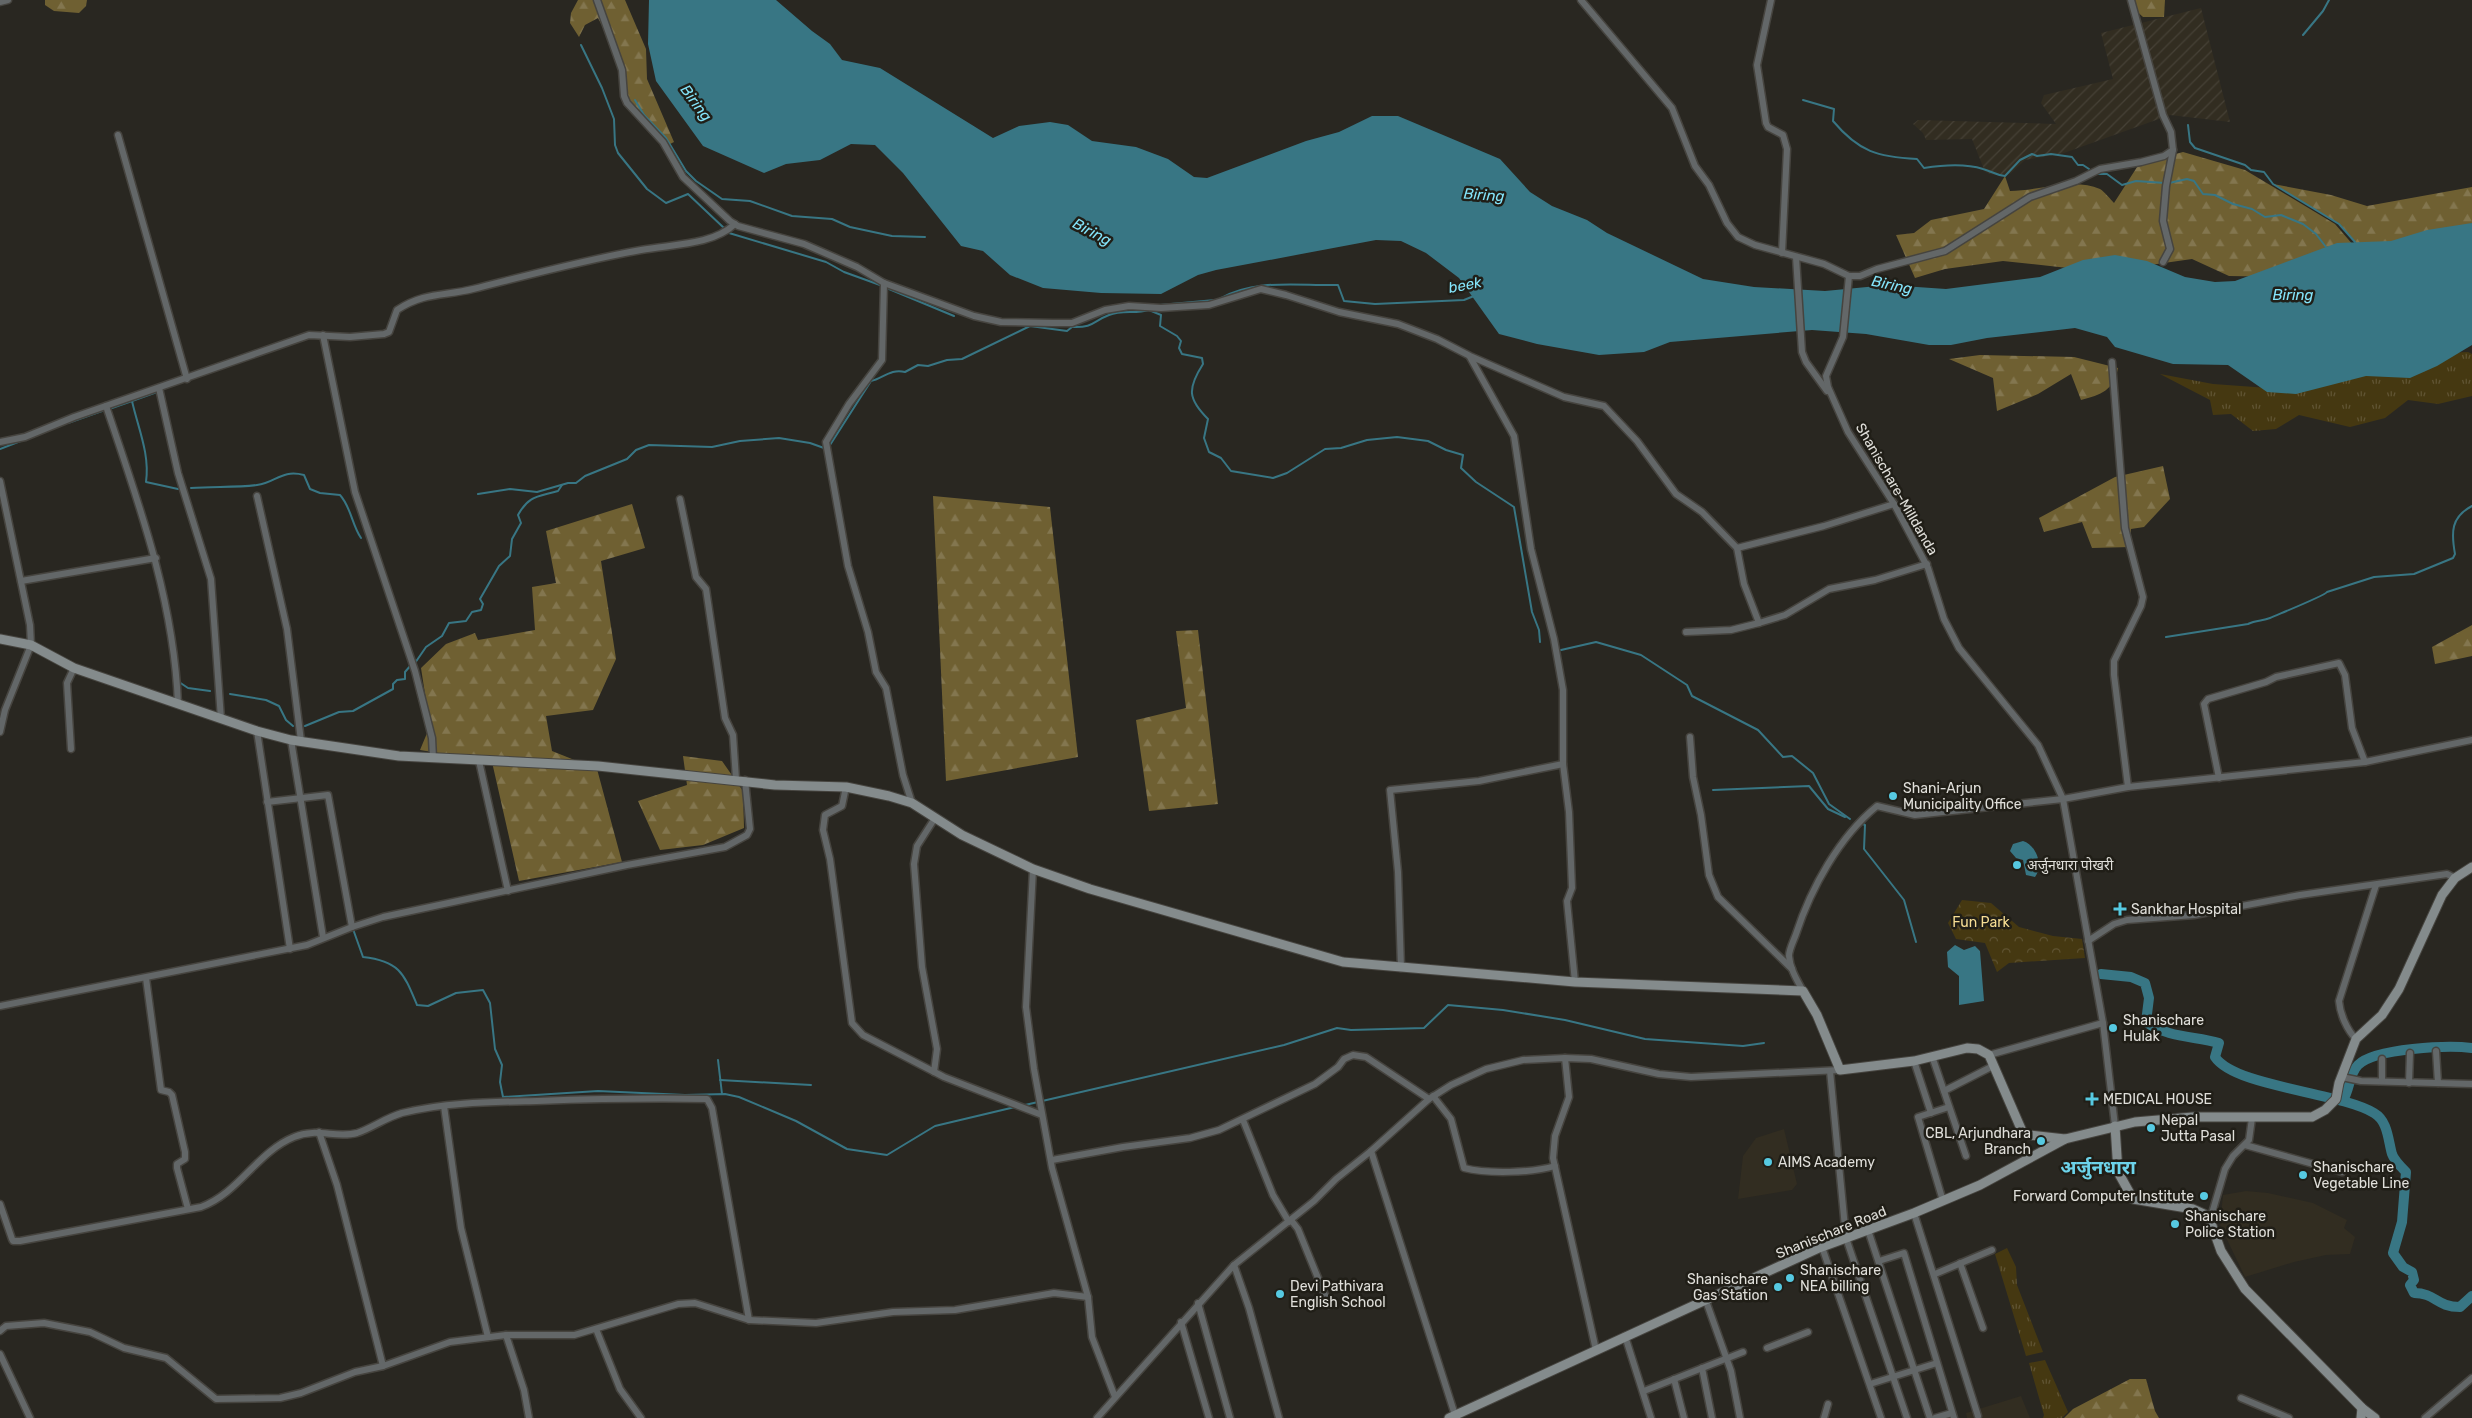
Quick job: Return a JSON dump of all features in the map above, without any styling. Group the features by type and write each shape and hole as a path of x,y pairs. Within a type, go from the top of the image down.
{"street":[{"path":"0,2 8,0"},
{"path":"597,0 622,70 624,96 627,103 663,142 683,177 735,224 804,244 857,267 884,283 954,310 1000,322 1072,322 1105,310 1130,306 1161,308 1209,306 1261,289 1339,312 1398,324 1437,339 1470,356 1564,397 1604,406 1637,441 1676,494 1702,512 1738,548 1744,584 1758,623"},
{"path":"1581,0 1672,108 1691,158 1709,185 1730,227 1744,240 1834,268 1849,276 1860,276 1877,269 1945,251 2030,197 2076,181 2100,169 2141,162 2164,156 2173,150"},
{"path":"1771,0 1758,65 1766,123 1768,127 1783,135 1786,140 1782,253"},
{"path":"2131,0 2163,115 2172,132 2173,150 2166,184 2163,221 2170,249 2163,262"},
{"path":"118,135 187,379"},
{"path":"0,442 25,437 74,417 309,335 350,337 384,334 391,328 397,310 433,294 470,290 598,258 705,240 724,234 735,224"},
{"path":"1796,257 1802,352 1806,362 1834,400"},
{"name":"Shanischare-Milldanda","path":"1849,276 1843,337 1826,376 1848,432 1894,504 1927,564 1944,620 1959,648 2038,745 2063,799 2103,1023 2115,1126"},
{"path":"884,283 882,360 849,404 826,442 848,566 868,632 876,672 886,688 904,775 912,803"},
{"path":"323,335 355,492 411,660 432,738 433,758"},
{"path":"1470,356 1514,436 1530,549 1556,647 1563,690 1563,764 1569,812 1572,888 1567,901 1575,982"},
{"path":"2112,362 2125,528 2143,598 2142,606 2114,661 2114,675 2128,787"},
{"path":"159,388 178,474 211,579 220,719"},
{"path":"106,406 156,558 174,662 178,704"},
{"path":"0,481 30,625 31,645 5,710 0,732"},
{"path":"257,496 287,629 301,741"},
{"path":"0,1006 146,978 259,953 290,949 307,945 352,926 383,917 627,865 725,847 747,835 750,829 733,734 725,718 706,589 696,577 680,499"},
{"path":"1738,548 1824,526 1894,504"},
{"path":"21,581 156,558"},
{"path":"1686,632 1731,630 1758,623 1785,615 1829,589 1882,578 1927,564"},
{"path":"0,639 31,645 74,668 220,719 290,740 400,756 598,766 776,784 846,787 912,803 962,836 1033,869 1090,889 1343,962 1575,982 1803,991"},
{"path":"2218,778 2204,704 2208,699 2266,682 2276,677 2339,663 2345,675 2352,728 2365,762"},
{"path":"71,749 67,683 74,668"},
{"path":"257,731 290,949"},
{"path":"1690,738 1693,777 1701,815 1709,875 1718,897 1792,969"},
{"path":"290,740 323,938"},
{"path":"1840,1070 1817,1015 1792,969 1789,954 1800,922 1822,874 1860,819 1877,806 1915,815 2063,799 2128,787 2365,762 2472,740"},
{"path":"479,761 508,891"},
{"path":"1401,968 1398,872 1390,790 1479,781 1563,764"},
{"path":"846,787 842,806 825,815 823,830 831,865 852,1023 863,1035 934,1072 1042,1115"},
{"path":"268,802 325,795 330,798 352,926"},
{"path":"934,1072 937,1049 922,967 914,864 917,846 935,818"},
{"path":"2376,885 2339,1001 2340,1009 2356,1039 2382,1015 2399,989 2442,895 2455,878 2472,867"},
{"path":"1033,869 1026,1007 1042,1115 1088,1297 1092,1337 1115,1397"},
{"path":"2088,941 2114,924 2127,920 2194,915 2300,895 2447,874 2455,878"},
{"path":"146,978 160,1090 169,1092 172,1095 185,1152 185,1159 177,1164 177,1168 188,1209"},
{"path":"1989,1056 2103,1023"},
{"name":"Shanischare Road","path":"1452,1417 1822,1247 1914,1213 1980,1185 2065,1139 2135,1122 2193,1117 2312,1117 2336,1099 2349,1079 2356,1039"},
{"path":"1097,1418 1234,1265 1290,1221 1336,1178 1371,1151 1431,1097 1486,1069 1523,1060 1591,1059 1659,1074 1691,1077 1840,1070 1914,1061 1967,1048 1978,1048 1989,1056 2022,1131 2029,1135 2065,1139"},
{"path":"2436,1051 2438,1083"},
{"path":"2409,1083 2410,1053"},
{"path":"1052,1160 1122,1147 1190,1138 1219,1130 1315,1084 1338,1067 1344,1059 1353,1055 1366,1057 1431,1097 1450,1119 1464,1168 1477,1172 1525,1172 1555,1166"},
{"path":"1932,1056 1966,1156"},
{"path":"1565,1058 1569,1097 1554,1141 1553,1158 1596,1350"},
{"path":"2382,1059 2382,1081"},
{"path":"1914,1061 1931,1113"},
{"path":"1944,1091 1993,1066"},
{"path":"1830,1071 1846,1238 1907,1418"},
{"path":"2349,1079 2409,1083 2472,1084"},
{"path":"0,1204 13,1241 188,1209 216,1202 277,1146 305,1133 319,1132 348,1135 358,1133 388,1117 444,1106 612,1098 707,1100 712,1108 749,1320"},
{"path":"444,1106 461,1228 488,1338"},
{"path":"1943,1201 1918,1117 1949,1107"},
{"path":"2252,1118 2249,1140 2225,1169 2210,1220 2221,1251 2245,1288 2362,1408 2375,1418"},
{"path":"1243,1120 1273,1195 1290,1221 1298,1229 1329,1305"},
{"path":"2115,1126 2118,1172 2133,1198 2193,1209 2210,1220"},
{"path":"319,1132 337,1185 383,1366"},
{"path":"2245,1145 2342,1172"},
{"path":"1371,1151 1452,1417"},
{"path":"1914,1213 1935,1274 1978,1416"},
{"path":"1868,1230 1916,1370 1930,1418"},
{"path":"1822,1247 1881,1418"},
{"path":"1935,1274 1992,1250"},
{"path":"1879,1261 1904,1253 1953,1416 1935,1418"},
{"path":"1960,1263 1983,1328"},
{"path":"1234,1265 1249,1308 1279,1418"},
{"path":"0,1331 6,1326 44,1323 90,1332 124,1348 166,1358 216,1399 280,1398 302,1393 355,1372 383,1366 450,1342 506,1335 574,1336 646,1312 678,1304 695,1303 749,1320 816,1323 893,1312 955,1310 1054,1293 1088,1297"},
{"path":"1706,1301 1727,1358 1740,1418"},
{"path":"1198,1303 1230,1418"},
{"path":"1181,1322 1209,1418"},
{"path":"596,1329 620,1389 641,1418"},
{"path":"1767,1348 1808,1332"},
{"path":"506,1335 524,1390 529,1418"},
{"path":"1625,1336 1652,1418"},
{"path":"1644,1391 1743,1352"},
{"path":"0,1354 30,1418"},
{"path":"1870,1384 1937,1363"},
{"path":"1702,1368 1712,1418"},
{"path":"2425,1418 2472,1378"},
{"path":"1674,1379 1684,1418"},
{"path":"2241,1398 2289,1418"},
{"path":"1824,1418 1828,1404"},
{"path":"2361,1418 2362,1408"}],"shaded area":[{"path":"2201,8 2230,122 2170,115 2064,153 2025,160 2010,174 1994,175 1985,172 1972,139 1926,140 1923,133 1913,124 1918,120 2056,124 2041,103 2044,95 2113,79 2101,33"},
{"name":"AIMS Academy","path":"1784,1129 1797,1184 1792,1190 1738,1199 1743,1156 1756,1138"},
{"path":"2246,1191 2268,1193 2313,1203 2347,1220 2344,1228 2355,1237 2350,1254 2326,1255 2294,1262 2245,1277 2220,1225 2223,1195"},
{"path":"2021,1396 2030,1418 1967,1418 1966,1413"}],"green space":[{"path":"45,0 87,0 86,6 79,13 54,11 45,5"},
{"path":"578,0 625,0 646,49 647,79 674,142 666,146 631,111 625,93 626,75 598,18 585,25 579,37 570,23 571,13"},
{"path":"2132,0 2165,0 2164,17 2143,17 2132,7"},
{"path":"2183,152 2245,170 2335,224 2354,246 2296,277 2229,276 2192,259 2136,267 2068,268 2003,261 1945,269 1915,278 1896,235 1914,233 1931,220 1984,209 2005,176 2010,191 2078,184 2100,189 2114,203 2139,164"},
{"path":"2273,184 2331,195 2367,206 2472,187 2472,223 2442,238 2360,247 2339,224"},
{"path":"2468,352 2472,354 2472,396 2438,404 2408,400 2385,418 2350,427 2299,415 2276,429 2253,431 2231,414 2213,415 2210,400 2160,374 2213,384 2282,389 2422,354"},
{"path":"1980,355 2074,357 2118,368 2110,386 2095,396 2081,400 2071,374 2038,394 1997,411 1993,378 1949,359"},
{"path":"2163,466 2170,499 2144,527 2131,529 2131,547 2092,548 2082,522 2044,532 2039,518 2115,477"},
{"path":"933,496 1050,507 1078,757 946,781"},
{"path":"632,504 645,548 601,561 616,659 593,710 546,716 552,751 597,769 622,862 519,881 492,762 420,750 430,726 421,668 446,644 475,633 478,640 535,630 532,587 556,583 546,531"},
{"path":"2472,625 2472,656 2435,664 2432,647"},
{"path":"1198,630 1218,804 1149,811 1136,720 1186,708 1176,631"},
{"path":"683,756 722,761 743,791 744,828 703,845 660,850 638,801 687,785"},
{"name":"Fun Park","path":"1962,900 1991,903 2019,927 2053,936 2082,939 2085,958 2009,963 1997,972 1985,943 1956,939 1948,923"},
{"path":"2007,1248 2016,1267 2017,1285 2043,1352 2026,1356 1995,1254"},
{"path":"2045,1360 2068,1412 2062,1418 2043,1418 2044,1415 2029,1363"},
{"path":"2130,1379 2146,1379 2155,1411 2159,1418 2064,1418 2073,1409"}],"water":[{"path":"649,0 776,0 830,44 842,60 880,68 993,138 1019,126 1050,122 1068,125 1092,141 1136,147 1168,159 1194,177 1207,178 1306,141 1339,132 1372,116 1398,116 1500,159 1530,192 1552,206 1587,220 1607,233 1703,279 1754,287 1825,291 1888,285 1946,289 2040,277 2083,260 2115,255 2147,261 2185,277 2215,282 2235,281 2337,243 2391,241 2427,230 2472,223 2472,345 2437,366 2410,378 2366,376 2296,394 2267,392 2228,365 2173,364 2115,347 2107,337 2075,328 1987,338 1951,345 1929,345 1866,334 1812,330 1670,342 1644,352 1599,355 1537,344 1499,334 1459,278 1426,253 1401,241 1376,240 1216,270 1198,275 1161,294 1101,293 1043,288 1010,275 983,251 961,246 903,173 875,145 851,144 820,160 786,164 764,173 703,146 656,81 648,44"},
{"path":"2023,841 2032,847 2039,861 2038,872 2035,877 2026,875 2023,860 2016,858 2010,851 2013,844"},
{"path":"1955,945 1964,950 1975,946 1980,951 1984,1001 1959,1005 1959,976 1948,967 1947,952"}],"waterway":[{"path":"2303,35 2323,11 2329,0"},
{"path":"581,45 602,88 614,119 615,145 618,153 647,189 666,203 688,194 724,228"},
{"path":"635,100 644,115 666,138 686,171 696,181 722,199 750,201 792,216 832,219 850,227 892,236 925,237"},
{"path":"1803,100 1834,109 1833,121 1852,140 1861,146 1870,151 1891,157 1917,159 1924,168 1961,165 2005,176 2020,160 2032,154 2037,156 2051,154 2072,157 2078,165 2083,165 2089,169"},
{"path":"2188,125 2190,142 2195,148 2245,165 2251,170 2264,172 2273,184 2339,224 2355,242"},
{"path":"2095,174 2107,174 2122,185 2136,181 2165,183"},
{"path":"2169,183 2187,179 2194,181 2203,194 2215,195 2233,204 2252,209 2265,217 2281,215 2303,224 2316,234 2326,247"},
{"path":"729,233 826,262 844,272 880,285"},
{"name":"beek","path":"1219,299 1233,292 1248,288 1277,284 1338,285 1344,301 1375,304 1464,300 1474,296"},
{"path":"889,289 954,316"},
{"path":"1160,305 1215,300"},
{"path":"1149,310 1161,315 1160,326 1177,336 1181,341 1179,348 1182,354 1202,358 1203,364 1192,387 1193,399 1208,419 1204,438 1209,452 1221,458 1231,471 1273,478 1287,473 1325,449 1341,448 1367,440 1397,437 1428,441 1446,450 1463,455 1461,468 1476,482 1514,507 1532,612 1539,630 1540,642"},
{"path":"830,445 871,381 887,374 895,371 905,372 918,365 928,366 947,360 962,359 1030,326 1067,331 1072,327 1089,325 1114,314 1149,310"},
{"path":"132,401 157,392"},
{"path":"112,408 132,401 145,451 146,482 178,489"},
{"path":"68,423 102,411"},
{"path":"0,449 54,428"},
{"path":"478,494 510,489 537,492 568,483 576,483 585,476 627,459 636,450 649,445 712,447 740,441 779,438 810,443 824,448"},
{"path":"191,488 257,485 284,475 304,475 310,489 320,493 340,495 347,505 361,538"},
{"path":"415,663 426,647 442,636 449,623 466,621 472,612 481,610 483,604 480,599 499,566 510,556 512,539 521,523 518,515 522,508 530,500 558,491 562,485"},
{"path":"2166,637 2248,624 2267,619 2327,592 2374,577 2414,574 2453,558 2455,554 2453,532 2456,520 2465,510 2472,506"},
{"path":"1561,650 1596,642 1641,655 1687,685 1692,696 1758,730 1783,757 1792,756 1813,773 1829,804 1850,819"},
{"path":"305,726 339,712 353,711 393,689 393,684 397,680 405,679 405,672 411,665"},
{"path":"179,682 188,688 210,691"},
{"path":"230,694 266,700 279,706 286,720 293,726"},
{"path":"1713,790 1809,786 1828,809 1845,817"},
{"path":"1861,823 1865,825 1864,849 1904,900 1916,942"},
{"path":"353,929 363,957 385,962 399,971 404,977 417,1005 428,1006 456,993 483,990 490,1003 495,1049 502,1065 500,1082 503,1097 598,1091 685,1095 725,1094 739,1097 796,1121 847,1149 887,1155 935,1126 1015,1107"},
{"path":"2101,974 2131,977 2145,983 2149,998 2146,1022 2172,1034 2219,1043 2215,1057 2226,1067 2265,1082 2358,1106 2379,1116 2387,1131 2392,1154 2406,1172 2402,1222 2393,1253 2403,1267 2412,1272 2414,1280 2410,1285 2414,1293 2427,1295 2446,1305 2460,1307 2472,1296"},
{"path":"1025,1105 1284,1045 1337,1028 1351,1030 1424,1028 1448,1005 1503,1010 1565,1020 1645,1039 1743,1046 1764,1043"},
{"path":"2343,1100 2355,1069 2367,1059 2395,1051 2413,1049 2472,1048"},
{"path":"718,1060 722,1094"},
{"path":"720,1080 811,1085"}],"place":[{"name":"Shani-Arjun Municipality Office","path":"1893,796"},
{"name":"अर्जुनधारा पोखरी","path":"2017,865"},
{"name":"Sankhar Hospital","path":"2120,909"},
{"name":"Shanischare Hulak","path":"2113,1028"},
{"name":"MEDICAL HOUSE","path":"2092,1099"},
{"name":"Nepal Jutta Pasal","path":"2151,1128"},
{"name":"CBL, Arjundhara Branch","path":"2041,1141"},
{"name":"AIMS Academy","path":"1768,1162"},
{"name":"Shanischare Vegetable Line","path":"2303,1175"},
{"name":"Forward Computer Institute","path":"2204,1196"},
{"name":"Shanischare Police Station","path":"2175,1224"},
{"name":"Shanischare NEA billing","path":"1790,1278"},
{"name":"Shanischare Gas Station","path":"1778,1287"},
{"name":"Devi Pathivara English School","path":"1280,1294"}],"district":[{"name":"अर्जुनधारा","path":"2098,1167"}],"water label":[{"name":"Biring","path":"696,103"},
{"name":"Biring","path":"1484,195"},
{"name":"Biring","path":"1092,232"},
{"name":"Biring","path":"1892,285"},
{"name":"Biring","path":"2293,295"}]}
